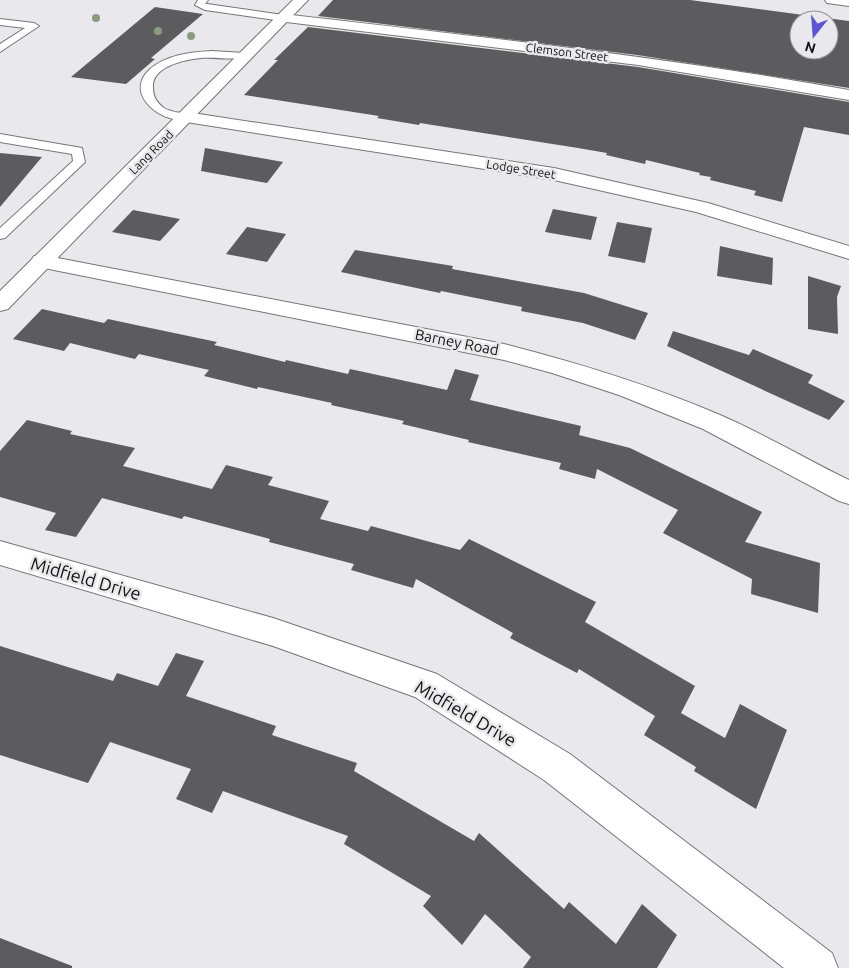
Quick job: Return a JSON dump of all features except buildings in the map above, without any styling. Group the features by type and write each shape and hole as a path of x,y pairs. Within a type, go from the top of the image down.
{"street":[{"name":"Lang Road","path":"0,304 301,0"},
{"path":"832,0 849,2"},
{"name":"Clemson Street","path":"283,18 666,64 763,78 849,95"},
{"name":"Lodge Street","path":"186,117 554,174 604,184 701,207 849,253"},
{"name":"Barney Road","path":"42,261 504,352 558,366 628,389 712,422 849,493"},
{"name":"Midfield Drive","path":"0,553 273,632 425,685 557,766 817,968"}],"lane":[{"path":"202,0 200,3 202,6 283,18"},
{"path":"238,12 250,0"},
{"path":"0,22 34,26 0,49"},
{"path":"186,117 167,114 155,106 148,97 146,88 149,78 157,69 169,63 199,55 231,54 245,56"},
{"path":"0,138 78,151 79,162 0,235"}]}
